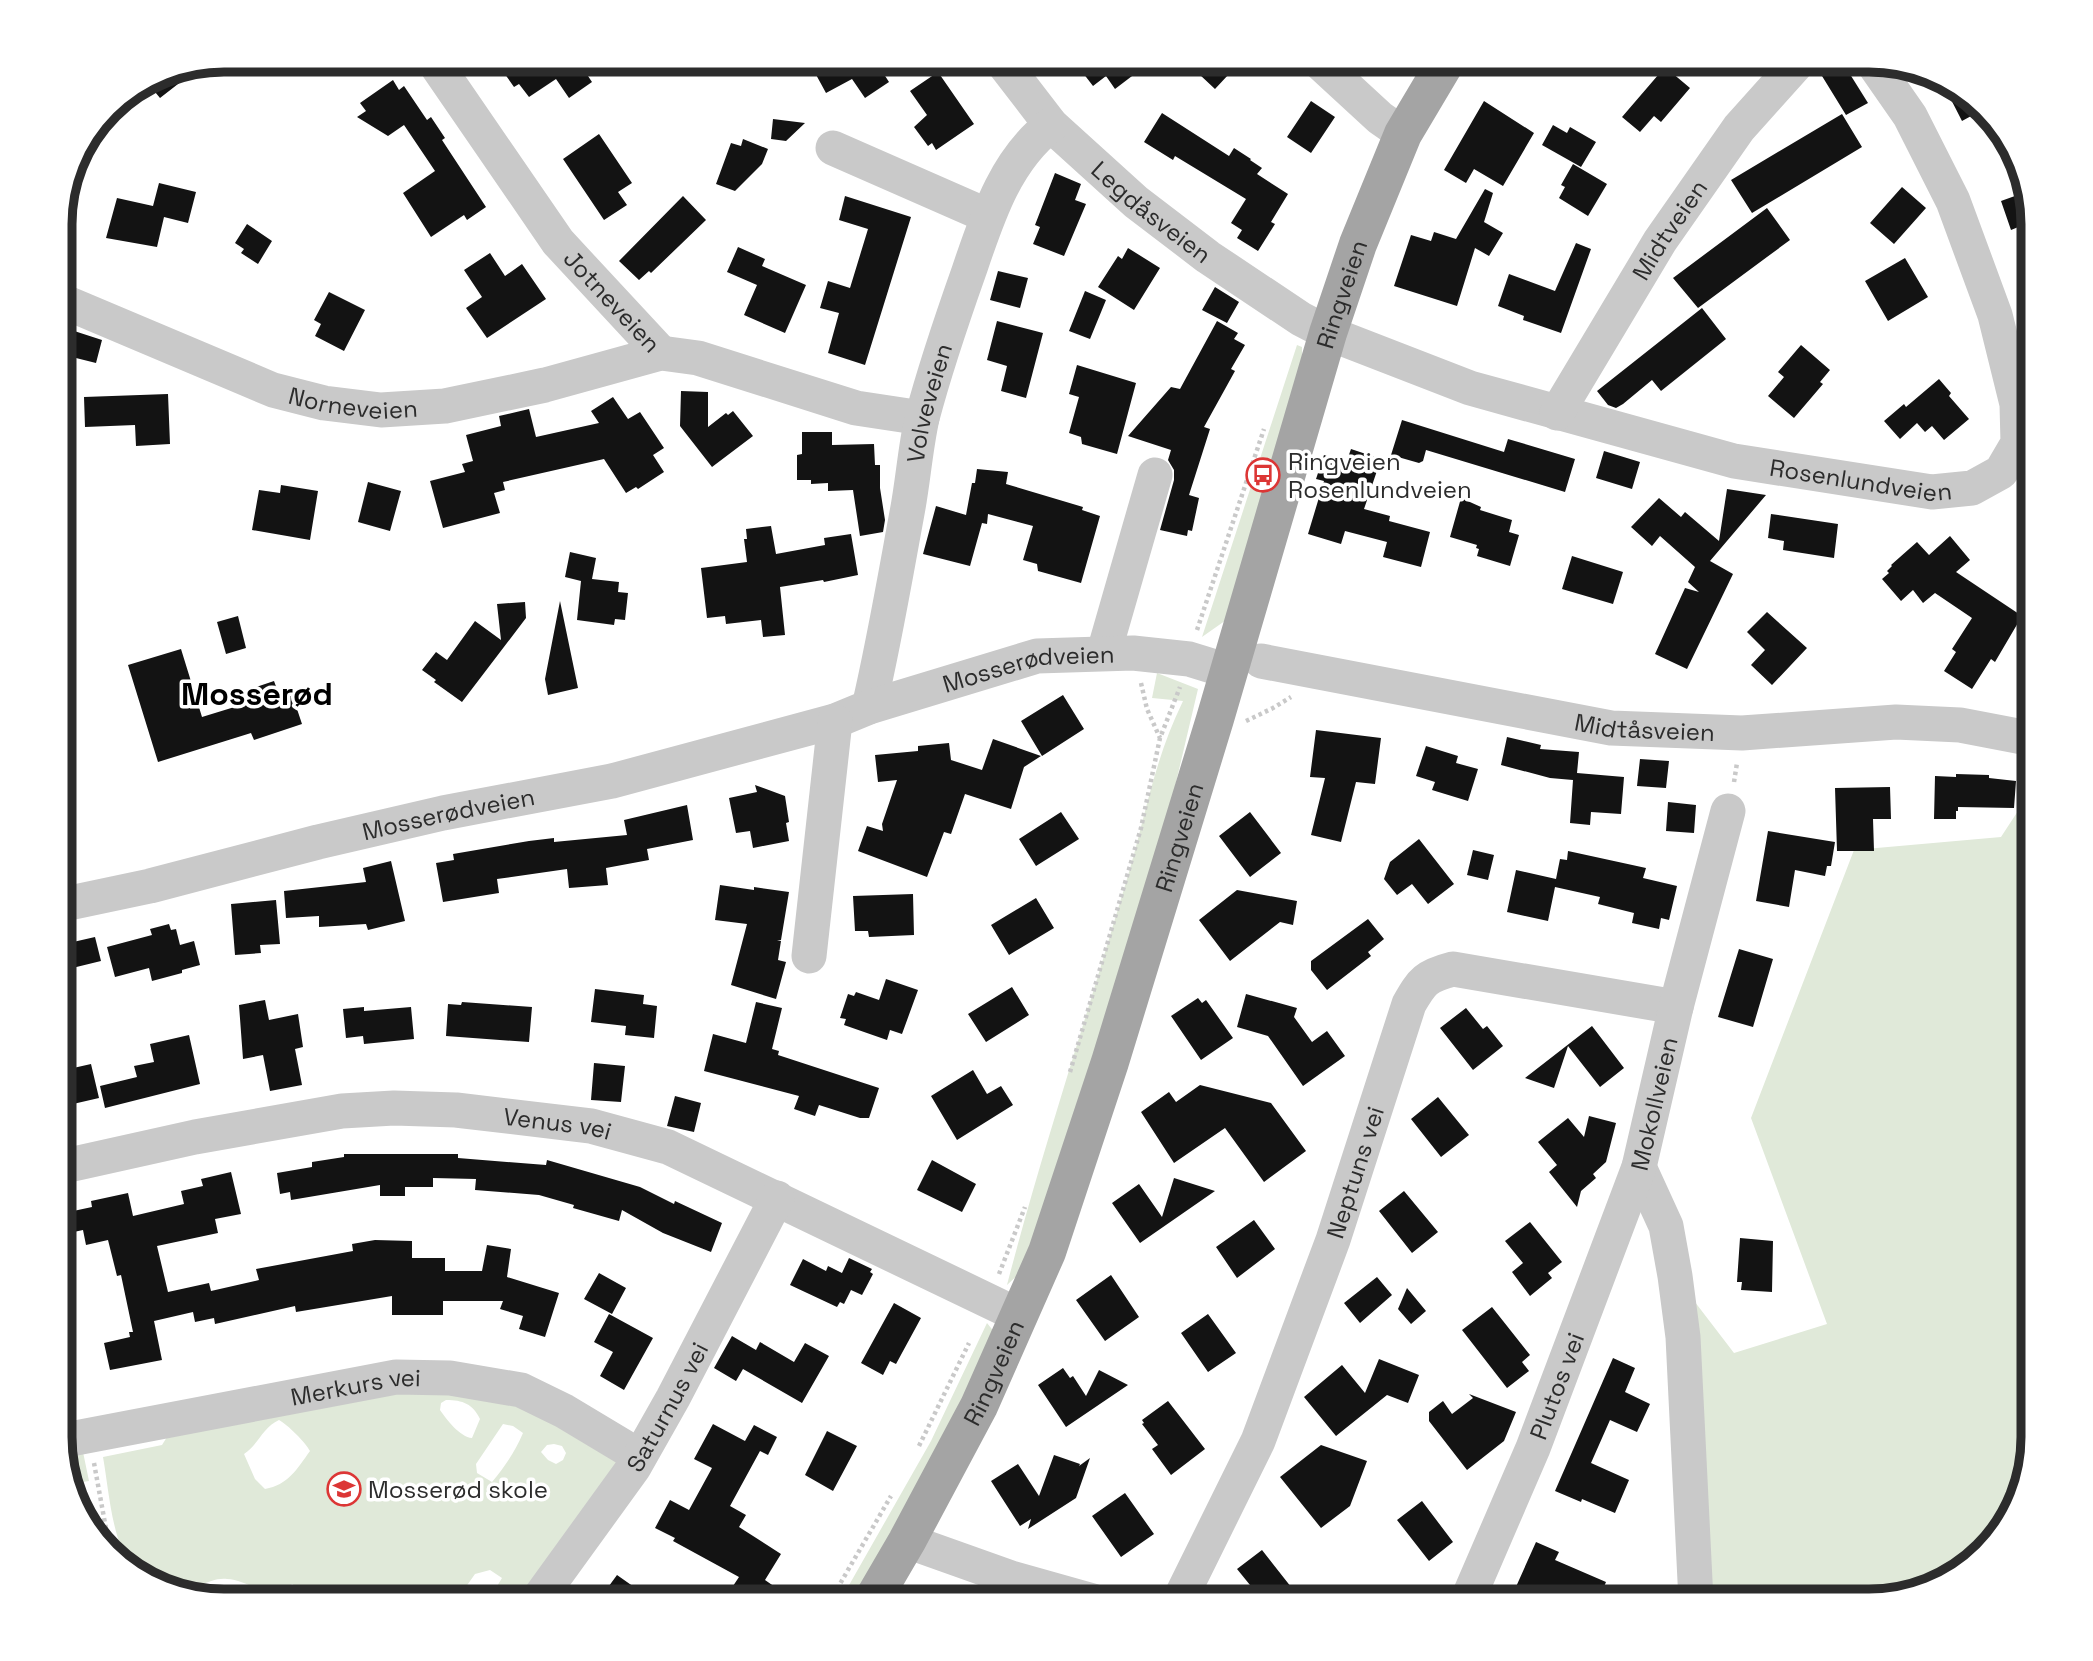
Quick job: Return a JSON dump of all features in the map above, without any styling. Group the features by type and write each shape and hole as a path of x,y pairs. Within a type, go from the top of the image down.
{"main road":[{"name":"Ringveien","path":"879,1589 979,1406 1047,1252 1245,666 1328,333 1358,244 1403,134 1440,72"}],"street":[{"name":"Jotneveien","path":"451,72 558,242 661,354 698,358 856,408 922,418"},
{"name":"Legdåsveien","path":"1010,72 1051,125 1136,202 1208,257 1301,319 1328,333"},
{"path":"1330,72 1380,118 1403,134"},
{"name":"Midtveien","path":"1557,413 1676,218 1739,128 1789,72"},
{"name":"Rosenlundveien","path":"1328,333 1470,388 1734,461 1932,492 1972,488 2001,472 2018,443 2017,404 1995,315 1953,201 1910,116 1880,73"},
{"name":"Volveveien","path":"869,707 908,512 922,418 952,318 988,216 1022,153 1051,125"},
{"path":"833,148 988,216"},
{"name":"Norneveien","path":"72,305 273,390 324,403 381,410 470,401 545,385 661,354"},
{"path":"1119,653 1155,475"},
{"name":"Mosserødveien","path":"72,902 150,886 430,816 612,781 835,721 869,707 1037,656 1119,653 1245,666"},
{"name":"Midtåsveien","path":"1245,666 1320,671 1611,728 1742,733 1896,722 1960,725 2021,737"},
{"path":"809,956 835,721"},
{"name":"Mokollveien","path":"1695,1589 1683,1337 1675,1276 1666,1226 1639,1167 1676,1007 1728,811"},
{"name":"Neptuns vei","path":"1185,1589 1258,1441 1332,1240 1409,1004 1421,984 1433,974 1453,969 1676,1007"},
{"name":"Venus vei","path":"72,1164 195,1137 342,1111 394,1108 456,1110 591,1126 668,1147 1020,1316"},
{"name":"Plutos vei","path":"1472,1589 1533,1448 1639,1167"},
{"name":"Saturnus vei","path":"545,1589 639,1456 673,1398 777,1198"},
{"name":"Merkurs vei","path":"73,1439 396,1377 450,1378 520,1390 564,1411 639,1456"},
{"path":"907,1541 1050,1589"}],"path":[{"path":"1195,641 1268,417"},
{"path":"1119,653 1160,738"},
{"path":"1242,723 1297,693 1320,671"},
{"path":"1069,1076 1141,828 1160,738 1183,677"},
{"path":"1728,811 1742,733"},
{"path":"995,1284 1030,1195"},
{"path":"916,1450 970,1340"},
{"path":"72,1405 75,1419 73,1439 92,1457 107,1535"},
{"path":"837,1589 892,1495"}],"green space":[{"path":"1297,345 1302,347 1302,368 1229,618 1202,637"},
{"path":"1157,673 1198,689 1110,1062 1024,1269 1007,1285 1154,779 1183,701 1152,698"},
{"path":"2021,806 2021,1437 2016,1477 2006,1505 1984,1538 1970,1552 1928,1578 1909,1584 1870,1589 1694,1589 1675,1276 1734,1353 1827,1324 1751,1118 1854,850 2001,837"},
{"path":"987,1323 995,1333 948,1439 858,1589 847,1589 931,1441"},
{"name":"Mosserød skole","path":"398,1385 516,1399 619,1463 536,1589 495,1589 502,1578 490,1570 475,1574 464,1589 299,1589 292,1584 288,1589 258,1589 227,1579 197,1587 184,1584 156,1574 124,1553 116,1532 103,1457 162,1445 167,1437","holes":["446,1400 467,1404 474,1410 480,1419 472,1438 458,1431 440,1410 441,1403","279,1420 291,1429 310,1451 286,1480 265,1489 255,1479 244,1454","503,1424 513,1426 523,1433 492,1482 477,1473 476,1464","547,1445 562,1446 566,1453 563,1460 556,1464 541,1452"]},
{"path":"72,1452 83,1452 89,1481 79,1483"}],"building":[{"path":"503,72 588,72 592,82 569,98 556,79 529,97 519,84 514,87"},
{"path":"815,72 883,72 889,82 865,98 852,79 826,93"},
{"path":"938,72 974,124 936,150 932,143 928,146 914,127 927,115 910,91"},
{"path":"1082,72 1136,73 1115,89 1106,76 1093,86"},
{"path":"1197,72 1229,74 1215,89"},
{"path":"1661,72 1671,72 1690,88 1661,122 1654,116 1640,132 1622,117"},
{"path":"1828,72 1849,72 1868,103 1846,115 1822,76"},
{"path":"187,77 160,98 153,89"},
{"path":"393,80 399,90 404,86 427,120 431,117 445,138 442,140 486,207 467,220 464,215 431,237 403,193 435,171 404,125 388,136 357,117 366,111 360,103"},
{"path":"1948,94 1975,114 1962,121"},
{"path":"1311,101 1335,117 1311,153 1287,137"},
{"path":"1484,101 1534,133 1503,186 1474,169 1466,183 1444,170"},
{"path":"1162,113 1229,156 1234,148 1262,168 1257,174 1288,194 1271,222 1275,224 1258,251 1237,238 1242,230 1231,223 1246,199 1175,156 1173,160 1144,142"},
{"path":"1842,114 1862,147 1752,213 1731,180"},
{"path":"773,119 805,123 786,141 771,139"},
{"path":"1553,125 1567,133 1570,127 1596,142 1581,167 1542,145"},
{"path":"599,134 632,183 618,192 627,205 604,220 563,159"},
{"path":"743,139 768,149 762,164 735,191 716,184 731,143 741,146"},
{"path":"1573,164 1607,184 1588,216 1559,198 1565,187 1561,185"},
{"path":"1055,173 1081,184 1075,200 1086,204 1064,256 1033,244 1040,227 1035,225"},
{"path":"159,183 196,192 188,223 164,217 157,247 106,238 117,198 153,206"},
{"path":"1902,187 1926,208 1894,244 1870,223"},
{"path":"1485,189 1493,193 1484,222 1503,233 1489,256 1475,248 1457,306 1394,286 1411,235 1431,241 1434,232 1456,239"},
{"path":"2018,195 2021,226 2011,230 2001,201"},
{"path":"683,196 706,220 651,273 649,271 639,280 619,261"},
{"path":"845,196 911,217 865,365 828,353 839,313 820,308 828,281 850,288 868,229 839,220"},
{"path":"1767,208 1790,240 1698,308 1673,278"},
{"path":"247,224 272,241 258,264 241,253 244,249 235,243"},
{"path":"1576,243 1591,249 1561,333 1523,320 1524,316 1498,306 1509,274 1555,291"},
{"path":"738,247 765,259 762,266 806,285 785,333 744,315 757,285 727,272"},
{"path":"1128,248 1160,268 1134,310 1098,287 1118,256 1122,259"},
{"path":"490,253 505,276 522,264 546,299 487,338 466,308 482,297 464,270"},
{"path":"1905,258 1928,297 1888,321 1865,281"},
{"path":"998,271 1028,278 1020,308 990,300"},
{"path":"1215,287 1239,302 1227,323 1202,310"},
{"path":"1085,291 1106,300 1090,339 1069,331"},
{"path":"329,292 365,310 344,351 315,336 321,324 314,320"},
{"path":"1702,308 1726,339 1661,391 1652,380 1616,408 1608,405 1597,391"},
{"path":"997,321 1043,333 1026,398 1001,391 1007,366 987,360"},
{"path":"1217,321 1238,333 1234,339 1245,345 1231,369 1235,371 1204,427 1210,429 1189,495 1199,498 1192,531 1188,530 1187,536 1160,530 1174,480 1174,470 1168,460 1171,450 1128,436 1171,387 1180,389"},
{"path":"72,330 102,340 96,363 72,357"},
{"path":"1801,345 1830,370 1820,382 1823,384 1794,418 1768,396 1784,377 1778,372"},
{"path":"1077,365 1136,383 1117,454 1082,444 1081,437 1069,433 1079,397 1069,394"},
{"path":"1939,379 1951,393 1949,396 1969,419 1944,440 1932,426 1925,432 1917,423 1900,439 1884,421 1904,404 1906,407"},
{"path":"681,391 708,392 708,427 733,411 753,436 712,467 680,426"},
{"path":"168,394 170,444 136,446 135,425 85,427 84,397"},
{"path":"613,397 628,419 640,412 664,448 653,455 664,472 638,489 636,487 626,493 604,459 503,482 505,490 494,493 500,513 443,528 430,481 465,472 462,464 473,461 466,435 501,426 499,416 529,409 536,437 599,423 591,411"},
{"path":"1402,420 1504,452 1508,439 1575,459 1565,492 1426,450 1423,461 1419,463 1391,455"},
{"path":"802,432 832,432 832,445 874,444 875,465 880,465 885,520 883,532 860,536 853,490 828,491 828,483 811,484 811,480 797,480 797,455 802,454"},
{"path":"1351,449 1381,459 1364,509 1390,516 1389,521 1430,532 1421,567 1383,557 1387,542 1345,531 1341,544 1308,534 1324,481 1316,479 1324,455 1346,463"},
{"path":"1604,451 1640,462 1632,489 1596,478"},
{"path":"977,469 1008,472 1006,484 1083,507 1082,510 1100,516 1081,583 1038,571 1037,564 1023,560 1033,526 988,514 987,524 982,523 970,566 923,554 936,506 966,515"},
{"path":"368,482 401,491 390,531 358,522"},
{"path":"281,485 318,491 310,540 252,530 259,490 280,493"},
{"path":"1727,489 1766,495 1710,561 1733,574 1687,669 1655,654 1685,588 1699,592 1688,582 1695,567 1660,536 1652,546 1631,527 1659,498 1681,517 1685,512 1719,541"},
{"path":"1461,498 1481,507 1480,510 1512,520 1509,532 1519,535 1510,566 1477,556 1477,545 1450,537"},
{"path":"1771,514 1838,524 1834,558 1783,550 1784,541 1768,538"},
{"path":"771,526 776,554 825,545 824,538 851,534 858,575 780,587 785,635 763,637 761,620 726,624 725,616 707,618 701,568 747,562 744,539 747,539 746,529"},
{"path":"1950,536 1970,560 1956,572 2021,615 1995,662 1991,659 1972,689 1944,671 1956,652 1952,649 1972,618 1935,593 1923,603 1913,590 1901,601 1882,579 1889,573 1887,571 1891,565 1917,542 1929,555"},
{"path":"570,552 596,558 592,579 619,582 618,592 628,593 625,620 615,619 614,625 577,620 581,581 565,577"},
{"path":"1572,556 1623,572 1613,604 1562,589"},
{"path":"560,601 578,688 548,695 545,679"},
{"path":"525,602 526,618 462,702 422,670 436,652 447,660 475,621 501,640 497,604"},
{"path":"1767,612 1807,648 1772,685 1751,665 1765,650 1747,632"},
{"path":"238,616 246,648 226,654 217,622"},
{"path":"181,649 202,717 254,701 250,689 274,681 278,692 290,688 302,724 254,740 251,733 158,762 128,665"},
{"path":"1063,695 1084,729 1042,756 1021,721"},
{"path":"1316,730 1381,738 1375,784 1356,782 1341,842 1311,835 1325,778 1310,777"},
{"path":"1507,737 1541,745 1540,749 1579,752 1577,773 1624,777 1621,814 1591,812 1590,825 1570,823 1573,780 1550,778 1501,765"},
{"path":"993,739 1041,756 1024,767 1011,809 965,794 951,834 944,832 927,877 858,851 867,826 883,831 882,824 897,780 878,782 875,755 918,751 918,746 949,743 951,760 982,770"},
{"path":"1426,746 1458,756 1456,763 1478,769 1468,801 1432,790 1435,782 1416,776"},
{"path":"1640,759 1669,761 1666,788 1637,786"},
{"path":"1956,774 1989,775 1989,778 2016,781 2014,808 1958,807 1956,819 1934,819 1935,776 1956,777"},
{"path":"755,785 785,796 789,841 753,848 750,831 736,833 729,798 757,792"},
{"path":"1890,787 1891,819 1873,819 1874,851 1837,851 1835,788"},
{"path":"1668,802 1696,805 1694,833 1666,831"},
{"path":"687,805 693,840 647,849 649,860 606,868 608,885 569,888 567,869 497,879 499,893 443,902 436,863 454,860 453,854 554,838 554,842 627,835 624,820"},
{"path":"1061,812 1079,839 1036,866 1019,839"},
{"path":"1250,812 1281,853 1250,877 1219,836"},
{"path":"1768,831 1835,842 1831,866 1827,866 1825,876 1795,870 1789,907 1756,901"},
{"path":"1419,839 1454,884 1428,904 1412,884 1397,895 1384,879 1390,862"},
{"path":"1473,850 1494,855 1488,880 1467,875"},
{"path":"1568,851 1646,868 1643,878 1677,886 1669,920 1661,918 1659,929 1632,923 1634,913 1598,904 1600,897 1555,887 1548,921 1507,912 1516,870 1556,879 1560,859 1567,860"},
{"path":"391,861 405,921 368,930 366,924 319,927 319,916 286,918 284,891 366,882 363,868"},
{"path":"720,885 789,892 781,940 777,940 781,941 778,960 786,962 776,999 731,985 747,924 715,920"},
{"path":"1237,890 1297,901 1293,925 1280,922 1230,961 1199,920"},
{"path":"913,894 914,935 869,937 868,931 855,931 853,896"},
{"path":"1036,898 1054,928 1009,955 991,925"},
{"path":"276,900 280,944 260,945 261,953 235,955 231,904"},
{"path":"1368,919 1384,939 1368,952 1371,956 1327,990 1311,970 1311,961"},
{"path":"169,924 171,930 176,929 180,945 194,941 200,965 152,981 149,968 115,977 107,947 152,935 150,929"},
{"path":"95,937 101,961 72,968 72,942"},
{"path":"1739,949 1773,959 1753,1027 1718,1017"},
{"path":"886,979 918,990 902,1034 890,1030 887,1040 844,1025 846,1019 840,1018 848,994 854,996 856,992 879,1000"},
{"path":"1012,987 1029,1015 986,1042 968,1014"},
{"path":"595,989 644,995 643,1004 657,1006 654,1038 625,1035 626,1026 591,1022"},
{"path":"1246,994 1297,1008 1294,1017 1312,1042 1327,1031 1345,1056 1303,1086 1268,1036 1237,1027"},
{"path":"1198,998 1202,1003 1206,1000 1233,1038 1201,1060 1171,1016"},
{"path":"265,1000 269,1020 298,1014 303,1047 295,1049 302,1085 270,1091 263,1055 243,1059 239,1005"},
{"path":"462,1002 532,1007 529,1042 446,1036 448,1004 461,1005"},
{"path":"756,1002 782,1008 772,1049 779,1051 778,1055 879,1088 869,1118 860,1118 819,1105 815,1116 794,1109 799,1096 704,1071 713,1034 746,1043"},
{"path":"364,1007 364,1011 411,1007 414,1039 364,1044 363,1036 346,1038 343,1009"},
{"path":"1466,1008 1483,1029 1487,1026 1503,1046 1473,1070 1440,1028"},
{"path":"1592,1026 1624,1068 1600,1087 1568,1046 1554,1088 1525,1078"},
{"path":"189,1035 200,1084 105,1108 100,1086 137,1077 134,1066 154,1062 150,1044"},
{"path":"594,1063 625,1066 621,1102 591,1100"},
{"path":"91,1064 99,1098 72,1104 72,1068"},
{"path":"973,1070 987,1094 1001,1086 1013,1105 957,1140 931,1096"},
{"path":"1200,1085 1271,1103 1306,1151 1264,1182 1225,1128 1174,1163 1141,1112 1169,1092 1176,1102"},
{"path":"675,1096 701,1103 694,1132 667,1126"},
{"path":"1438,1097 1469,1135 1441,1157 1411,1119"},
{"path":"1589,1116 1616,1123 1606,1162 1593,1174 1596,1178 1581,1191 1577,1207 1549,1172 1557,1165 1538,1142 1568,1118 1584,1137"},
{"path":"344,1154 458,1154 458,1158 546,1165 547,1160 640,1187 722,1223 711,1252 663,1233 622,1210 619,1221 539,1195 475,1190 476,1179 433,1178 433,1187 405,1187 405,1196 380,1196 380,1185 291,1200 290,1192 280,1194 277,1173 312,1167 312,1162 344,1157"},
{"path":"932,1160 976,1184 962,1212 917,1190"},
{"path":"231,1172 241,1214 215,1219 218,1233 157,1246 168,1292 209,1283 211,1291 259,1280 256,1269 353,1251 352,1244 375,1240 412,1241 412,1258 445,1258 445,1271 482,1271 487,1245 511,1249 507,1277 559,1293 545,1337 519,1329 523,1316 500,1309 503,1301 443,1301 443,1315 392,1315 392,1296 296,1312 295,1306 215,1324 214,1318 195,1322 193,1312 154,1321 162,1360 110,1370 104,1343 130,1337 129,1332 133,1332 121,1275 117,1276 108,1240 86,1245 83,1230 72,1232 72,1211 92,1207 91,1201 128,1193 133,1216 184,1204 181,1191 203,1186 201,1179"},
{"path":"1174,1178 1215,1191 1140,1243 1112,1203 1139,1184 1162,1217"},
{"path":"1404,1191 1438,1232 1412,1253 1379,1211"},
{"path":"1254,1220 1275,1249 1237,1278 1216,1247"},
{"path":"1530,1222 1562,1262 1548,1273 1552,1278 1530,1296 1512,1272 1523,1263 1505,1241"},
{"path":"1740,1238 1773,1241 1772,1292 1741,1290 1742,1282 1737,1282"},
{"path":"849,1258 872,1269 870,1272 873,1274 862,1295 851,1290 844,1304 840,1302 837,1307 790,1285 803,1259 826,1271 828,1266 842,1273"},
{"path":"599,1273 626,1288 612,1314 584,1299"},
{"path":"1111,1275 1139,1317 1105,1341 1076,1300"},
{"path":"1377,1277 1392,1295 1360,1323 1344,1303"},
{"path":"1407,1288 1426,1311 1411,1324 1398,1309"},
{"path":"894,1303 921,1318 896,1364 890,1361 883,1375 861,1363"},
{"path":"1492,1307 1530,1355 1522,1362 1529,1371 1507,1388 1462,1330"},
{"path":"609,1314 653,1338 624,1390 600,1376 613,1352 594,1342"},
{"path":"1208,1314 1236,1353 1208,1372 1181,1333"},
{"path":"732,1336 756,1350 760,1342 794,1362 805,1343 829,1356 802,1403 743,1369 736,1381 714,1368"},
{"path":"1613,1358 1635,1368 1625,1392 1650,1404 1637,1432 1610,1420 1591,1463 1629,1480 1615,1513 1555,1491"},
{"path":"1379,1359 1419,1375 1408,1403 1387,1395 1336,1436 1304,1397 1342,1365 1365,1393"},
{"path":"1063,1368 1070,1378 1073,1376 1086,1396 1099,1370 1128,1385 1066,1427 1038,1385"},
{"path":"1469,1394 1516,1412 1504,1441 1467,1470 1429,1421 1429,1412 1443,1401 1452,1414 1473,1398"},
{"path":"1168,1401 1205,1449 1171,1475 1152,1449 1158,1445 1142,1424 1142,1420"},
{"path":"713,1424 745,1441 754,1425 777,1437 768,1455 760,1451 730,1506 746,1515 739,1527 781,1554 765,1580 775,1587 774,1589 731,1589 739,1577 673,1541 675,1538 655,1528 670,1500 689,1510 712,1468 694,1459"},
{"path":"827,1431 857,1446 833,1491 805,1475"},
{"path":"1321,1445 1367,1461 1350,1506 1321,1528 1280,1477"},
{"path":"1054,1455 1080,1464 1079,1466 1090,1458 1076,1498 1028,1529 1031,1519 1020,1526 991,1481 1018,1464 1039,1496"},
{"path":"1125,1493 1154,1534 1121,1557 1092,1516"},
{"path":"1422,1501 1453,1542 1429,1561 1397,1520"},
{"path":"1536,1542 1559,1552 1555,1560 1606,1582 1603,1589 1515,1589"},
{"path":"1262,1550 1293,1589 1253,1589 1237,1569"},
{"path":"617,1575 637,1589 607,1589"}],"place":[{"name":"Ringveien Rosenlundveien","path":"1263,475"},
{"name":"Mosserød skole","path":"344,1489"}],"district":[{"name":"Mosserød","path":"257,694"}]}
